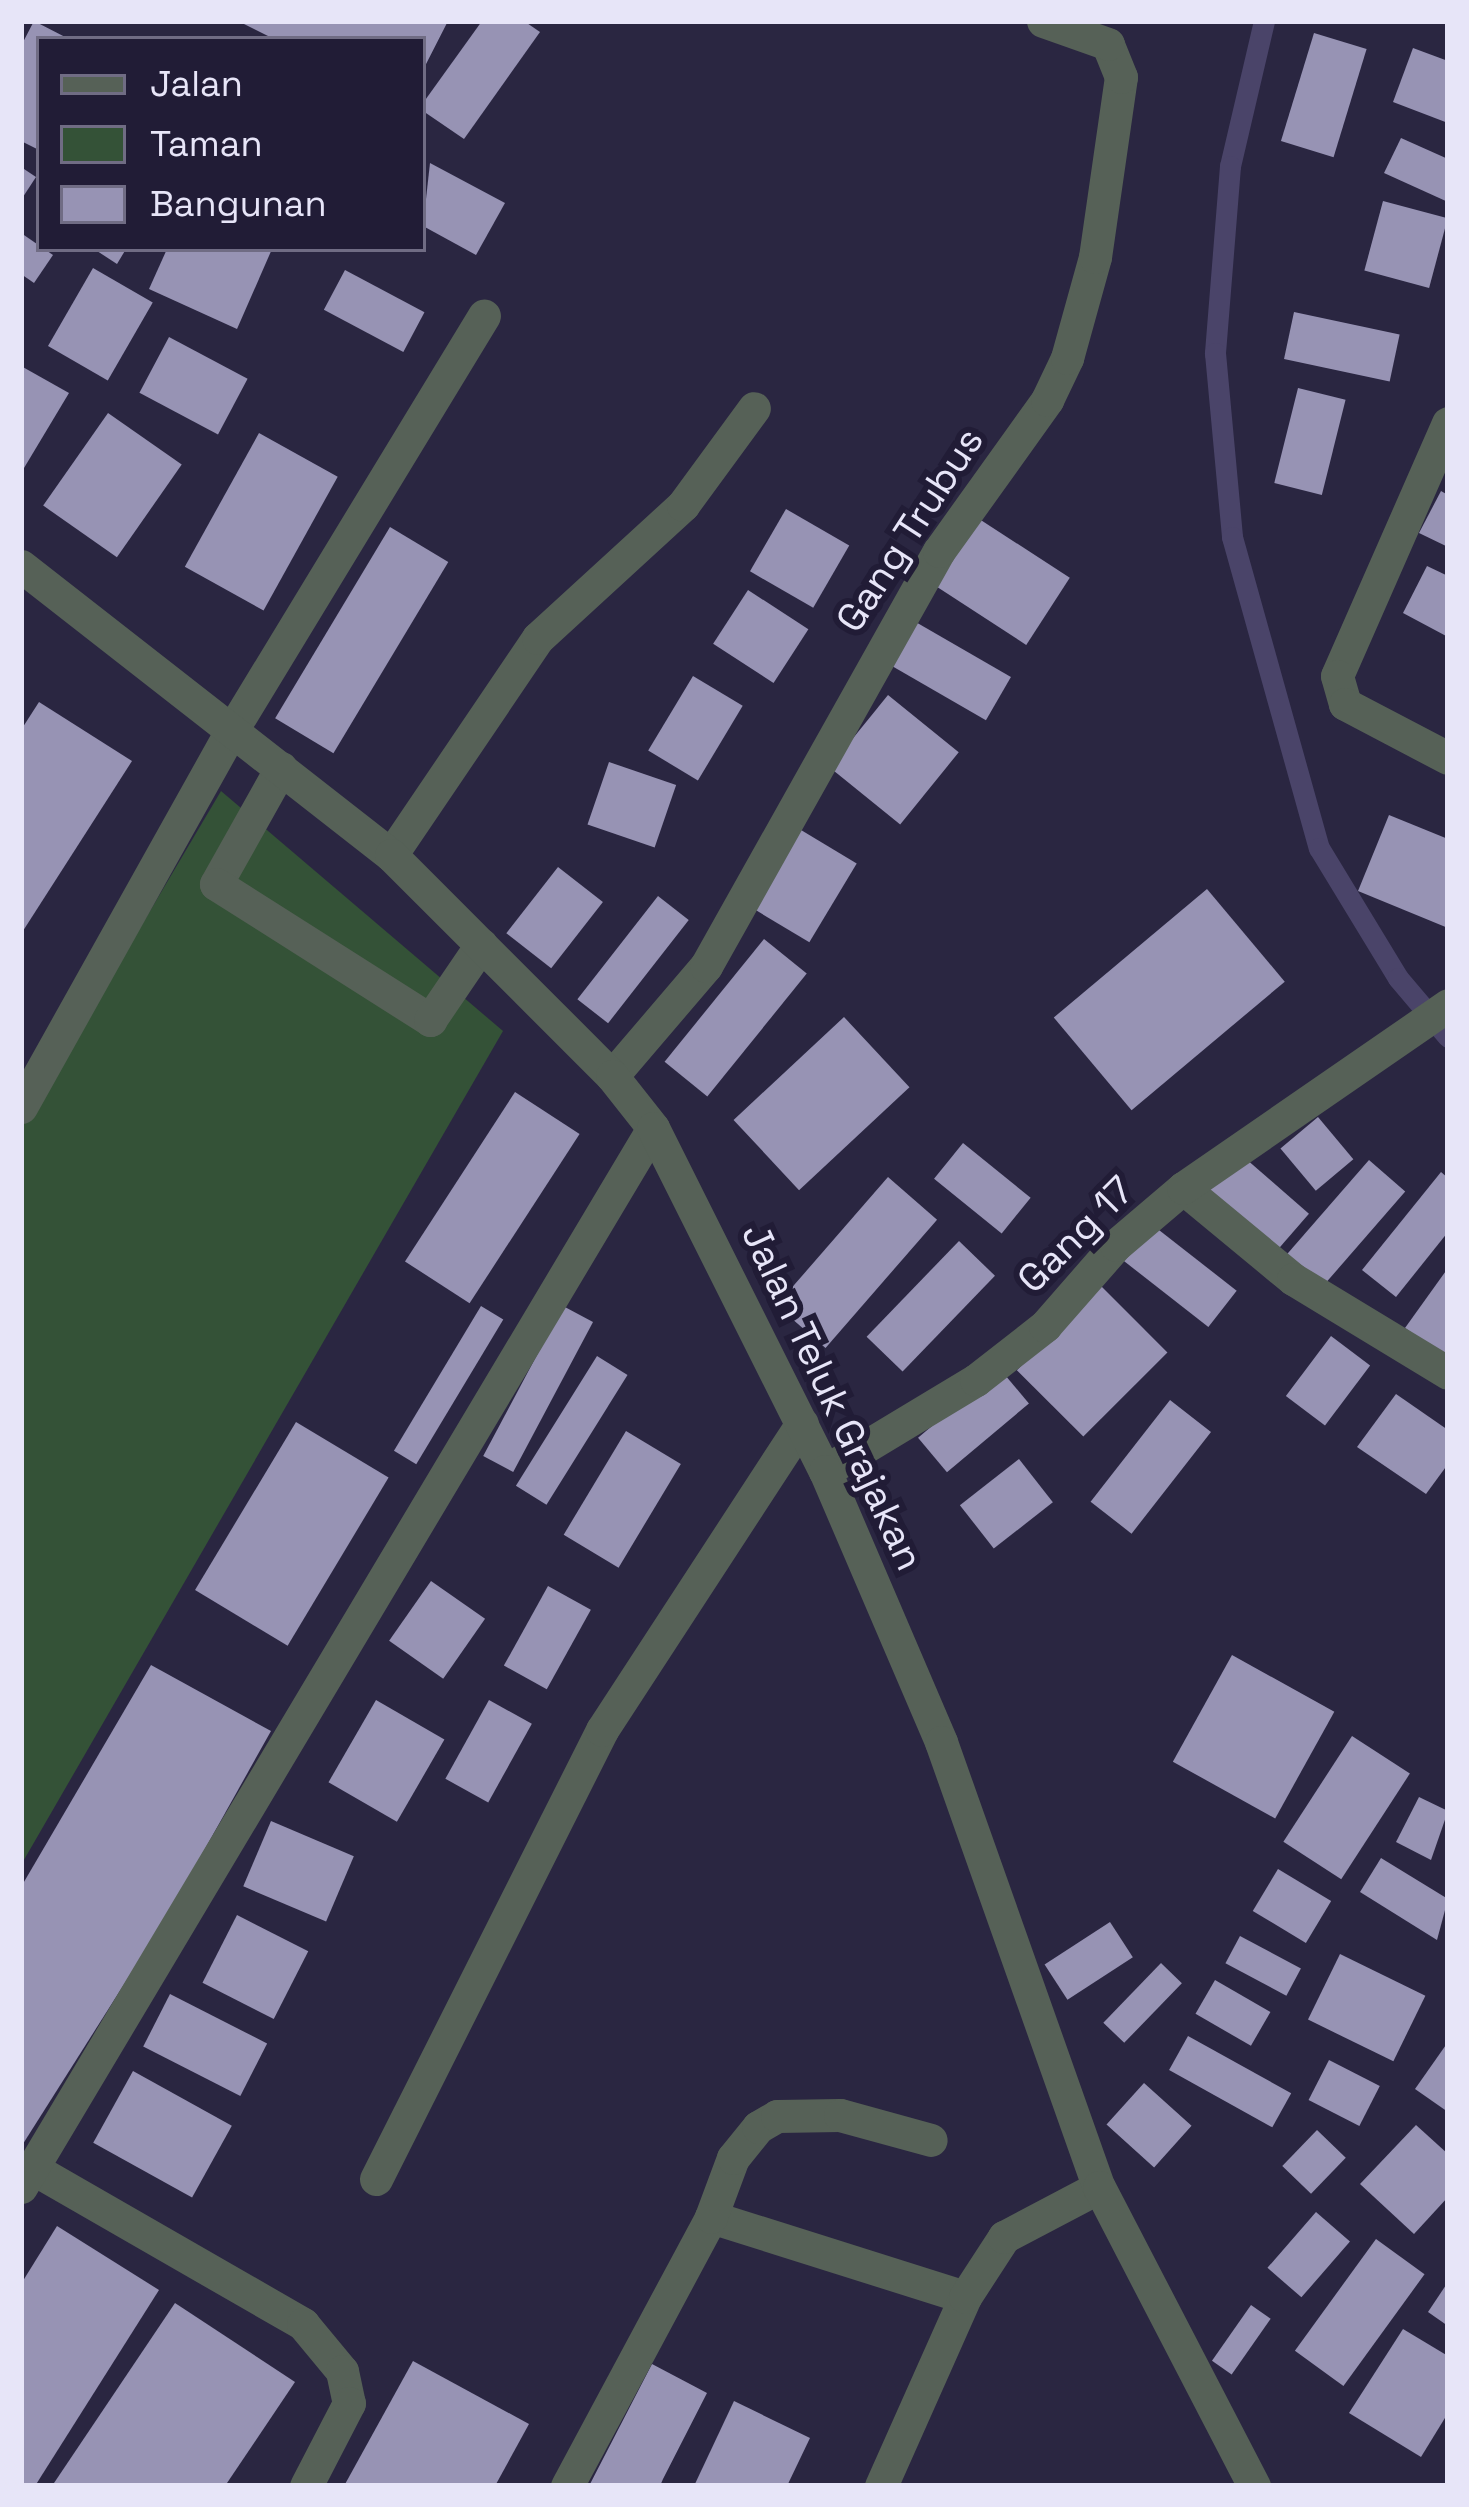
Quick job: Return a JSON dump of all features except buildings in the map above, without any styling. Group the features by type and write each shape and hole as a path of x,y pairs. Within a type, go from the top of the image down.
{"street":[{"name":"Gang Trubus","path":"612,1076 706,966 939,551 1047,400 1067,358 1095,257 1121,77 1108,44 1043,21"},
{"path":"21,1107 232,730 484,316"},
{"path":"391,855 538,638 683,505 754,408"},
{"path":"1448,423 1337,676 1345,704 1448,758"},
{"name":"Jalan Teluk Grajakan","path":"21,566 391,855 612,1076 653,1128 825,1472 941,1742 1099,2187 1254,2486"},
{"path":"280,768 216,884 430,1020 481,945"},
{"name":"Gang 17","path":"825,1472 976,1380 1045,1326 1116,1245 1183,1189 1448,1005"},
{"path":"306,2486 349,2403 342,2371 303,2324 26,2178 653,1128"},
{"path":"1183,1189 1293,1279 1448,1373"},
{"path":"376,2179 602,1730 802,1424"},
{"path":"567,2486 710,2217 742,2143 777,2116 840,2115 931,2140"},
{"path":"880,2486 965,2297 1004,2237 1099,2187"},
{"path":"710,2217 965,2297"}],"green space":[{"path":"221,791 503,1031 21,1865 21,1129"}],"waterway":[{"path":"1264,21 1230,166 1215,353 1232,537 1319,848 1398,978 1448,1037"}]}
